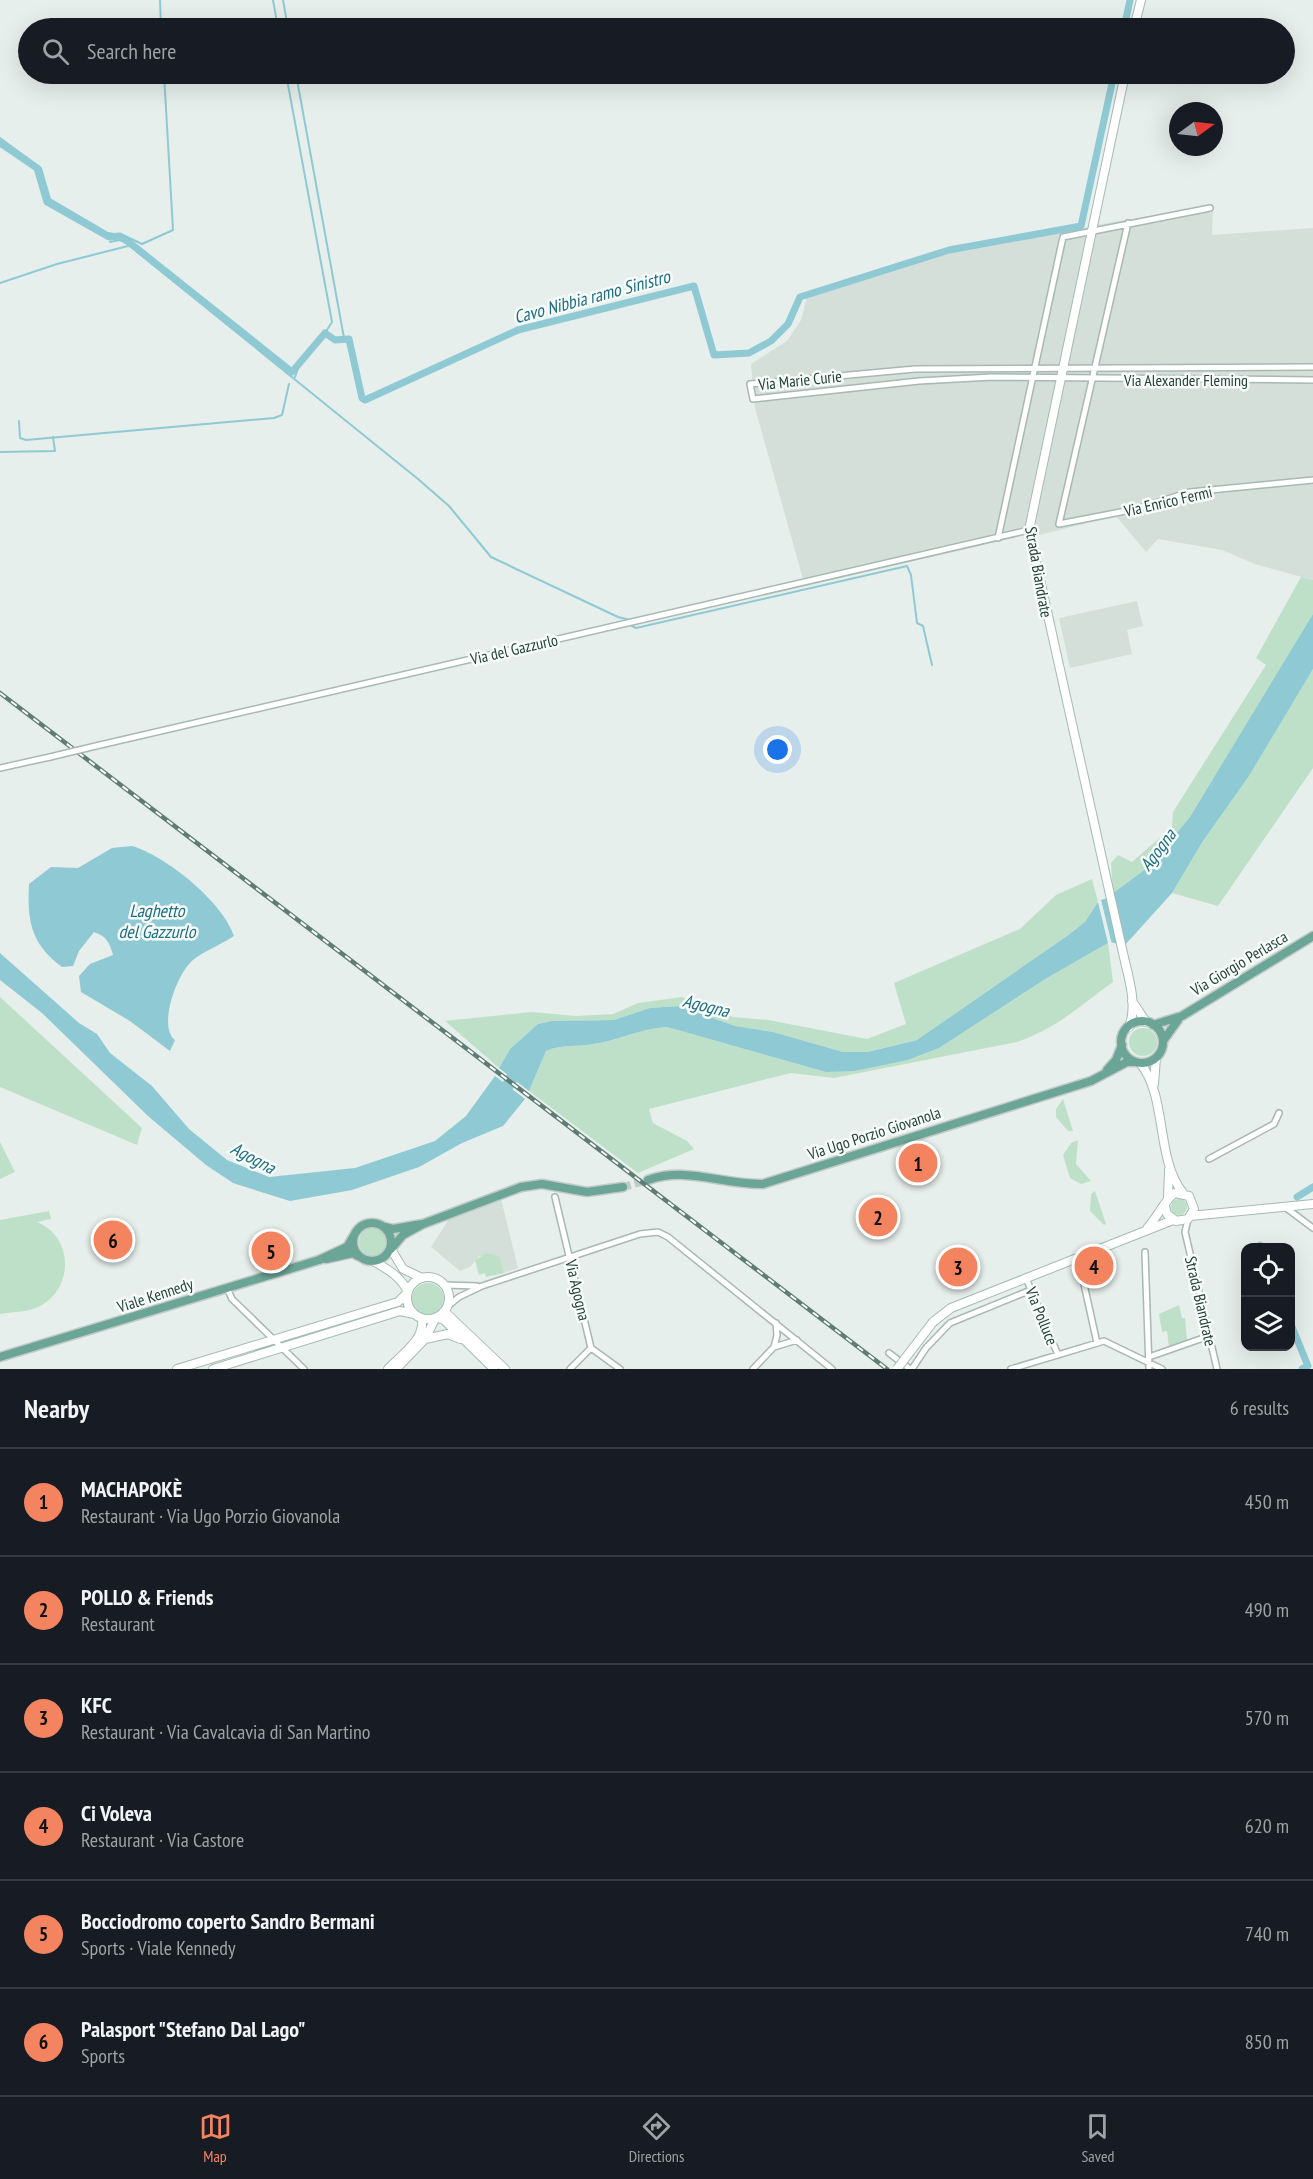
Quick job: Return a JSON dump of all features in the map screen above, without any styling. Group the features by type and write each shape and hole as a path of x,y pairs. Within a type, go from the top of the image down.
{"main road":[{"path":"1136,18 1141,0"},
{"name":"Strada Biandrate","path":"1123,84 1061,368 1029,530 1123,953 1132,1000 1129,1027"},
{"name":"Via Giorgio Perlasca","path":"1163,1041 1170,1027 1182,1016 1313,936"},
{"name":"Strada Biandrate","path":"1132,1000 1150,1023"},
{"name":"Via Giorgio Perlasca","path":"1150,1023 1182,1016"},
{"path":"1153,1091 1156,1058 1163,1041 1160,1032 1150,1023 1129,1027 1123,1035 1122,1045 1126,1056 1138,1062 1153,1091 1174,1179 1183,1193 1193,1202 1215,1213"},
{"name":"Via Ugo Porzio Giovanola","path":"648,1180 664,1174 681,1173 703,1174 743,1184 763,1184 1091,1081 1116,1060 1122,1045"},
{"path":"1138,1062 1156,1058"},
{"name":"Via Ugo Porzio Giovanola","path":"1104,1072 1127,1062 1138,1062"},
{"path":"1170,1162 1167,1214 1175,1220"},
{"path":"375,1262 386,1257 403,1235 423,1224 522,1187 542,1184 587,1192 624,1187"},
{"path":"1147,1229 1175,1193 1183,1193"},
{"path":"1189,1217 1193,1202"},
{"path":"897,1369 933,1322 951,1308 1147,1229 1175,1220 1215,1213 1313,1204"},
{"path":"319,1260 347,1247 356,1231 366,1224 393,1229 423,1224"},
{"path":"384,1227 391,1237 391,1249 403,1269 422,1278 436,1278 449,1293 447,1309 436,1318 425,1340 396,1369"},
{"path":"353,1237 354,1250 358,1256"},
{"path":"319,1260 353,1253 393,1272 408,1292 408,1306 414,1314"},
{"name":"Viale Kennedy","path":"0,1357 319,1260"},
{"path":"177,1369 398,1302 411,1286 422,1278"},
{"path":"447,1309 505,1369"},
{"path":"213,1369 400,1311 414,1314 422,1319 444,1320 494,1369"},
{"path":"388,1369 415,1342 423,1325 422,1319"},
{"path":"425,1340 448,1334 468,1344"}],"street":[{"path":"998,538 1063,237 1210,208"},
{"path":"1093,380 1128,224"},
{"name":"Via Alexander Fleming","path":"1061,368 1313,367"},
{"name":"Via Marie Curie","path":"1059,379 919,381 753,399 750,384 915,369 1061,368"},
{"name":"Via Alexander Fleming","path":"1059,379 1313,380"},
{"name":"Via Enrico Fermi","path":"1093,380 1059,524 1136,509 1190,492 1313,480"},
{"name":"Via del Gazzurlo","path":"0,768 1029,530"},
{"path":"1209,1159 1274,1124 1279,1113"},
{"name":"Via Agogna","path":"555,1197 591,1348"},
{"path":"1285,1207 1313,1228"},
{"name":"Strada Biandrate","path":"1185,1232 1189,1217"},
{"name":"Strada Biandrate","path":"1175,1220 1185,1232 1216,1369"},
{"path":"447,1309 459,1297 482,1286 640,1234 657,1232 668,1237 830,1367 838,1369"},
{"path":"1145,1252 1149,1363"},
{"path":"1078,1257 1097,1343"},
{"name":"Via Polluce","path":"1026,1278 1058,1355"},
{"path":"445,1286 482,1286"},
{"path":"227,1288 232,1299 304,1369"},
{"path":"889,1353 911,1369 926,1348 950,1323 1031,1290"},
{"path":"774,1347 777,1335 776,1323"},
{"path":"1149,1363 1209,1336"},
{"path":"753,1369 774,1347 797,1340"},
{"path":"1011,1369 1104,1341 1162,1369"},
{"path":"570,1369 591,1348 620,1369"}],"shaded area":[{"path":"1213,205 1212,235 1313,228 1313,580 1255,564 1222,550 1158,539 1146,552 1116,516 1035,536 1037,501 1097,225"},
{"path":"1089,227 1025,527 803,579 755,408 751,364 787,341 801,320 807,297 949,253"},
{"path":"1137,601 1143,626 1127,630 1132,654 1070,668 1059,618"},
{"path":"501,1199 518,1268 504,1273 500,1257 479,1256 470,1267 460,1271 431,1247 449,1219"}],"green space":[{"path":"1301,577 1313,580 1313,614 1222,767 1190,817 1147,868 1113,893 1111,863 1118,855 1132,862 1172,827 1173,812 1266,665 1256,658"},
{"path":"1313,669 1313,768 1218,906 1172,893 1203,841 1249,776"},
{"path":"1092,879 1098,902 1085,922 1067,936 917,1040 866,1052 843,1052 773,1032 735,1026 679,1006 650,1008 614,1020 552,1021 538,1024 510,1049 499,1068 445,1021 531,1012 576,1016 613,1014 638,1003 682,997 733,1017 768,1020 867,1039 906,1024 894,983 1020,929 1056,895"},
{"path":"1108,943 1113,982 1057,1023 1017,1042 834,1078 791,1073 649,1109 653,1123 687,1141 694,1149 638,1173 529,1091 546,1051 563,1046 603,1042 667,1027 826,1072 908,1060 939,1048 1047,978"},
{"path":"0,997 142,1128 137,1145 0,1087"},
{"path":"1143,1028 1153,1032 1157,1042 1153,1052 1143,1056 1133,1052 1129,1042 1133,1032"},
{"path":"1063,1099 1073,1131 1068,1131 1056,1117 1056,1109"},
{"path":"1078,1140 1076,1164 1091,1181 1081,1184 1070,1178 1063,1155 1071,1143"},
{"path":"0,1142 15,1172 0,1179"},
{"path":"1095,1191 1106,1224 1104,1225 1090,1211 1091,1194"},
{"path":"1179,1199 1185,1201 1187,1207 1185,1213 1179,1215 1173,1213 1171,1207 1173,1201"},
{"path":"49,1211 51,1219 37,1222 49,1229 63,1249 64,1274 60,1286 53,1296 38,1307 0,1314 0,1220"},
{"path":"374,1227 380,1228 388,1236 388,1248 380,1256 374,1257 368,1256 360,1248 359,1242 360,1236 368,1228"},
{"path":"487,1253 500,1257 504,1273 486,1277 485,1273 479,1275 475,1260"},
{"path":"428,1283 439,1288 444,1299 439,1310 428,1315 417,1310 412,1299 417,1288"},
{"path":"1179,1305 1182,1318 1185,1318 1187,1340 1169,1347 1167,1331 1162,1332 1159,1314"}],"water":[{"path":"1313,614 1313,669 1249,776 1203,841 1172,893 1125,945 1113,893 1147,868 1190,817"},
{"name":"Laghetto del Gazzurlo","path":"132,846 161,860 192,882 218,909 234,936 190,963 179,979 169,1014 170,1034 175,1040 170,1051 130,1021 81,992 79,976 90,964 113,955 104,938 94,932 79,951 73,966 62,967 43,950 30,920 29,884 51,867 78,868 112,848"},
{"path":"1107,898 1118,944 1111,942 1101,900"},
{"path":"1098,902 1108,943 1047,978 939,1048 908,1060 854,1071 826,1072 667,1027 587,1045 557,1047 546,1051 529,1091 499,1068 510,1049 538,1024 552,1021 614,1020 650,1008 679,1006 735,1026 773,1032 843,1052 867,1052 917,1040 1067,936 1085,922"},
{"path":"0,953 79,1023 97,1034 110,1053 152,1086 189,1129 227,1160 269,1177 355,1168 435,1141 466,1116 495,1076 525,1099 503,1126 462,1143 419,1167 352,1190 290,1201 233,1183 206,1165 148,1116 42,1013 0,980"}],"pier":[{"path":"1100,897 1112,945 1109,946 1098,900"}],"waterway":[{"path":"160,0 161,18"},
{"path":"273,0 276,18"},
{"path":"283,0 286,18"},
{"name":"Cavo Nibbia ramo Sinistro","path":"1126,18 1130,0"},
{"path":"0,138 41,168 50,199 108,233 125,236 142,244 173,230 165,84"},
{"path":"288,84 332,322 325,333"},
{"path":"298,84 344,338"},
{"name":"Cavo Nibbia ramo Sinistro","path":"0,143 37,168 47,202 109,237 120,236 125,239 292,372 325,333 335,340 349,339 362,398 365,400 518,330 694,286 714,355 749,353 771,341 788,324 800,297 949,250 1081,226 1112,84"},
{"path":"110,242 120,240 126,243 418,479 449,506 491,557 618,617 630,620"},
{"path":"0,283 57,264 128,246"},
{"name":"Cavo Nibbia ramo Sinistro","path":"295,377 299,365"},
{"path":"19,421 20,438 26,440 274,418 282,415 289,384"},
{"path":"0,452 55,451 53,437"},
{"path":"632,626 636,628 907,566 911,575 917,623 923,626 932,665"},
{"name":"Agogna","path":"501,1099 519,1064"},
{"path":"1297,1197 1313,1187"},
{"path":"1295,1334 1308,1366 1302,1369"}],"tunnel":[{"path":"623,1187 648,1180"}],"railway":[{"path":"0,693 887,1369"}],"place":[{"name":"MACHAPOKÈ","path":"918,1163"},
{"name":"POLLO & Friends","path":"878,1217"},
{"name":"Palasport \"Stefano Dal Lago\"","path":"113,1240"},
{"name":"Bocciodromo coperto Sandro Bermani","path":"271,1251"},
{"name":"Ci Voleva","path":"1094,1266"},
{"name":"KFC","path":"958,1267"}]}
